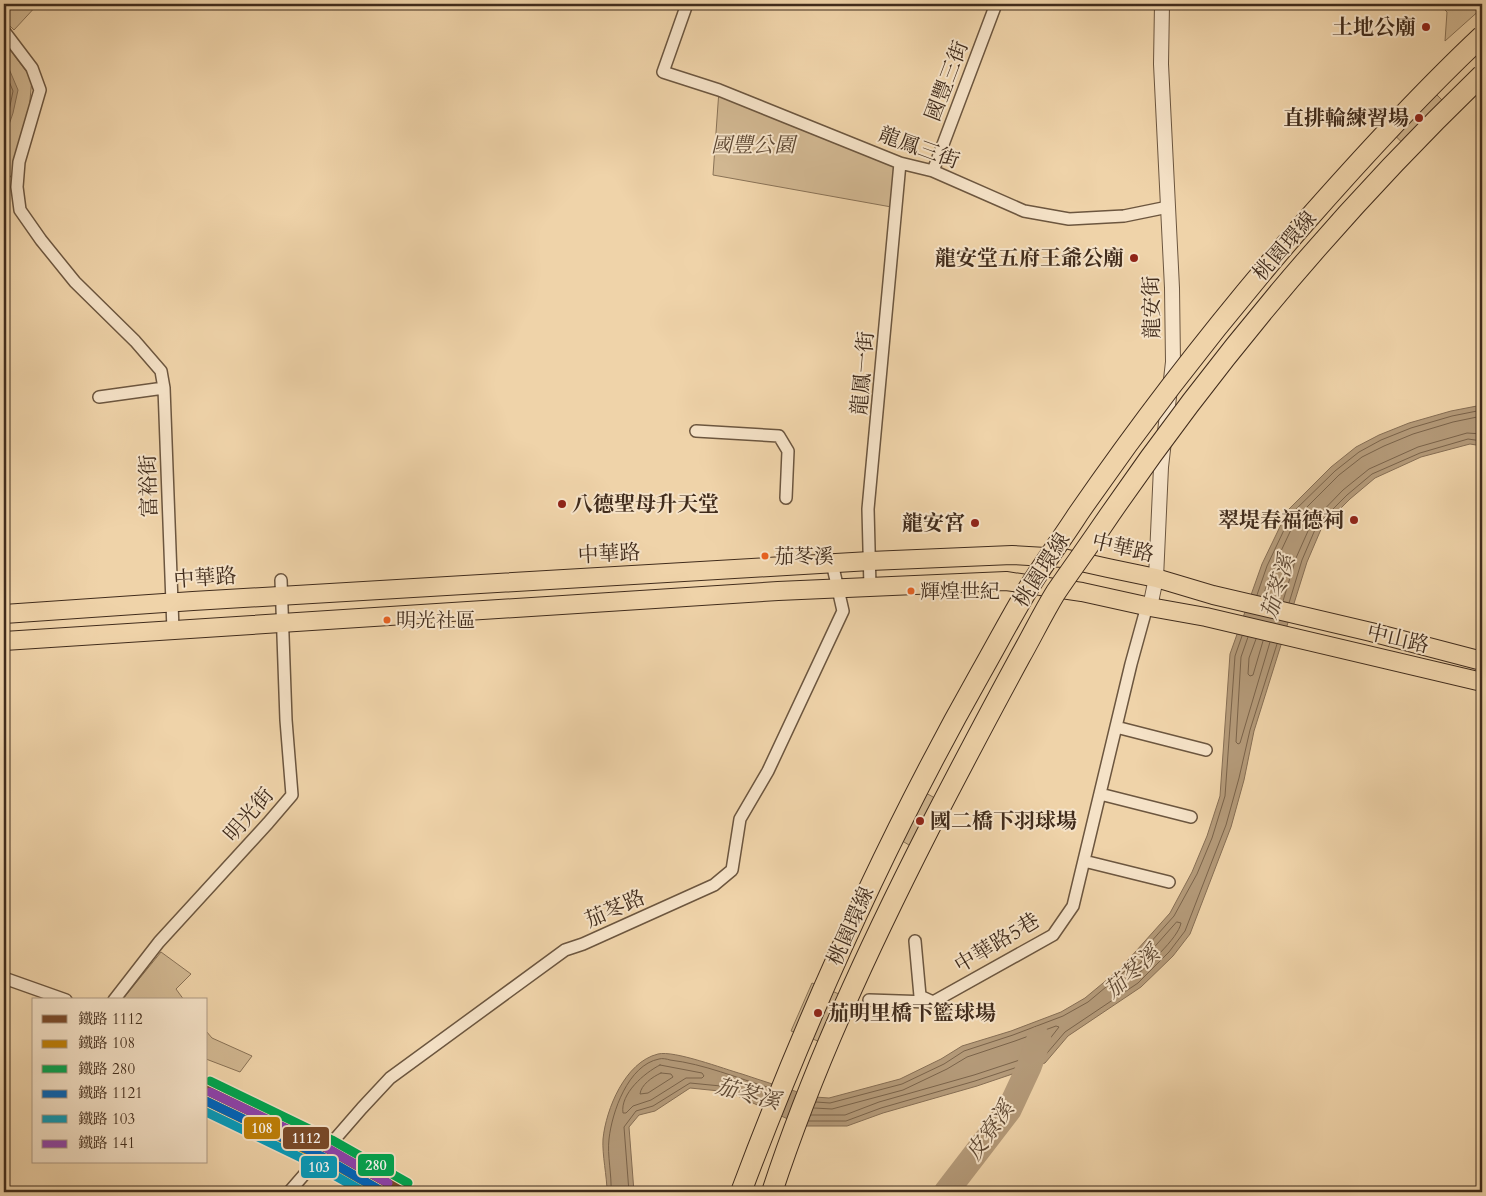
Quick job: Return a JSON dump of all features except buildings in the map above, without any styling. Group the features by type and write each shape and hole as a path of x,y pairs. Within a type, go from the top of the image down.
{"highway":[{"name":"桃園環線","path":"741,1192 817,1004 865,894 958,712 1028,588 1124,448 1192,358 1262,272 1366,156 1450,66 1482,36"},
{"name":"桃園環線","path":"772,1192 787,1146 845,1001 889,908 984,722 1055,594 1144,464 1216,369 1284,285 1354,206 1482,75"}],"main road":[{"name":"中華路","path":"4,614 172,603 281,588 1012,555 1063,558 1156,578 1213,595 1312,619"},
{"path":"4,641 837,588 1006,581 1082,592 1148,607"},
{"name":"中山路","path":"1148,607 1304,639 1482,682"},
{"name":"中山路","path":"1312,619 1371,632 1482,661"}],"street":[{"name":"龍鳳三街","path":"687,4 663,72 719,90 900,163 933,171 1024,211 1069,219 1124,216 1168,207"},
{"name":"國豐三街","path":"933,171 996,4"},
{"name":"龍安街","path":"1148,607 1156,578 1161,467 1173,362 1172,288 1161,64 1162,4"},
{"name":"富裕街","path":"4,31 32,68 40,90 19,162 17,186 20,210 41,240 75,282 161,371 164,388 173,630"},
{"name":"龍鳳一街","path":"870,587 868,509 900,163"},
{"path":"98,397 164,388"},
{"path":"696,432 779,436 788,451 786,498"},
{"name":"茄苳路","path":"289,1192 390,1078 462,1024 565,950 583,944 714,885 732,870 740,819 768,771 843,611 832,563"},
{"name":"明光街","path":"116,998 159,942 292,795 281,588"},
{"name":"中華路5巷","path":"933,1002 1053,935 1073,906 1131,664 1148,607"},
{"path":"1116,727 1206,750"},
{"path":"1100,794 1191,817"},
{"path":"1084,861 1169,882"},
{"path":"915,940 920,996 933,1002"},
{"path":"4,978 60,998"},
{"path":"869,1000 933,1002"}],"green space":[{"path":"4,4 38,4 14,30 4,20"},
{"path":"1439,4 1482,4 1482,8 1445,41 1447,12"},
{"path":"4,42 32,79 29,110 15,170 4,186"},
{"name":"直排輪練習場","path":"1426,84 1454,112 1414,154 1383,124"},
{"name":"國豐公園","path":"719,90 900,163 897,208 713,175"},
{"name":"國二橋下羽球場","path":"924,792 944,803 919,851 899,839"},
{"path":"161,952 191,974 176,989 183,998 124,998"},
{"name":"茄明里橋下籃球場","path":"812,983 844,996 826,1044 791,1031"},
{"path":"208,1033 212,1038 252,1056 240,1072 208,1060"}],"water":[{"path":"4,57 18,90 13,113 4,139"},
{"path":"1482,405 1482,446 1470,444 1421,457 1375,478 1350,499 1322,527 1307,562 1254,731 1244,780 1231,827 1190,934 1173,956 1141,987 1068,1036 1045,1063 847,1126 803,1126 729,1092 690,1088 655,1111 639,1115 629,1127 634,1192 607,1192 603,1139 608,1114 619,1088 627,1076 646,1059 658,1054 675,1055 815,1097 829,1098 900,1079 941,1059 962,1046 1011,1031 1061,1012 1085,998 1120,969 1170,913 1192,872 1207,836 1220,796 1230,654 1262,564 1288,510 1331,467 1356,447 1409,423 1451,411"}],"waterway":[{"name":"皮寮溪","path":"946,1192 1009,1110 1029,1067 1039,1039"}],"rail line":[{"name":"280","path":"210,1081 332,1140 408,1183"},
{"name":"1112","path":"208,1091 328,1149 403,1192"},
{"name":"141","path":"210,1092 325,1147 388,1183"},
{"name":"108","path":"208,1102 323,1158 383,1192"},
{"name":"1121","path":"208,1102 321,1156 383,1192"},
{"name":"103","path":"208,1113 316,1165 364,1192"}],"place":[{"name":"土地公廟","path":"1426,27"},
{"name":"直排輪練習場","path":"1419,118"},
{"name":"龍安堂五府王爺公廟","path":"1134,258"},
{"name":"八德聖母升天堂","path":"562,504"},
{"name":"翠堤春福德祠","path":"1354,520"},
{"name":"龍安宮","path":"975,523"},
{"name":"茄苳溪","path":"765,556"},
{"name":"輝煌世紀","path":"911,591"},
{"name":"明光社區","path":"387,620"},
{"name":"國二橋下羽球場","path":"920,821"},
{"name":"茄明里橋下籃球場","path":"818,1013"}]}
